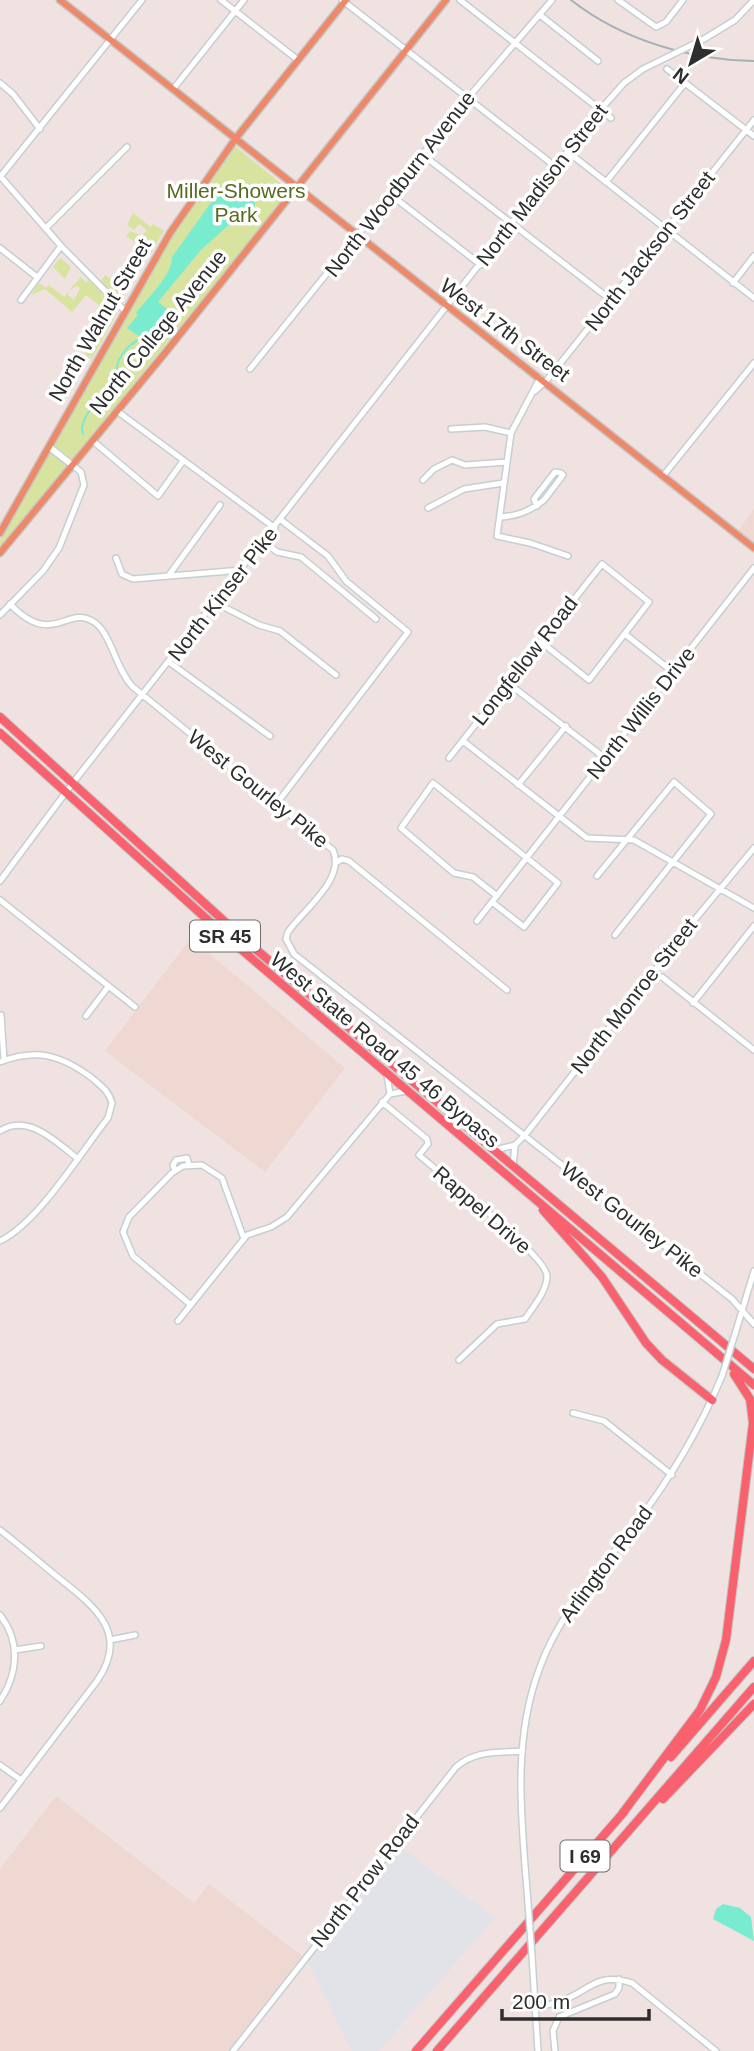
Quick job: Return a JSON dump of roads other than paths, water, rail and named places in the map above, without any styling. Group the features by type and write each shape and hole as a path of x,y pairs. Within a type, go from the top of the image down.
{"highway":[{"name":"West State Road 45 46 Bypass","path":"0,717 72,785 294,982 680,1307"},
{"name":"West State Road 45 46 Bypass","path":"0,733 276,980 754,1385"},
{"path":"276,980 294,982"},
{"path":"446,1125 465,1126"},
{"path":"540,1205 548,1219 602,1277 646,1343 662,1360 712,1400"},
{"path":"680,1307 754,1369"},
{"name":"SR 45","path":"680,1307 754,1362"},
{"path":"622,1814 700,1710 716,1677 726,1640 753,1423 751,1404 740,1381 703,1342"},
{"path":"745,1496 754,1454"},
{"name":"I 69","path":"416,2051 754,1661"},
{"name":"I 69","path":"438,2051 754,1686"},
{"path":"626,1835 754,1703"}],"main road":[{"name":"West 17th Street","path":"60,0 754,548"},
{"name":"North College Avenue","path":"0,553 298,188 446,0"},
{"name":"North Walnut Street","path":"0,533 170,233 236,138 344,1"}],"street":[{"path":"124,310 61,246 0,176 142,0"},
{"path":"221,0 298,60"},
{"path":"174,88 244,0"},
{"path":"460,0 611,118"},
{"name":"North Woodburn Avenue","path":"250,369 467,99 552,0"},
{"path":"618,0 650,25 657,27 666,22 683,0"},
{"name":"North Madison Street","path":"448,307 624,83 643,69 704,39 735,20 754,0"},
{"path":"344,1 556,167"},
{"path":"540,15 598,61"},
{"path":"667,69 754,136"},
{"path":"0,83 13,94 40,129"},
{"path":"606,182 685,83"},
{"name":"North Jackson Street","path":"511,433 543,380 611,300 754,120"},
{"path":"46,228 127,147"},
{"path":"568,152 754,298"},
{"path":"423,155 611,300"},
{"path":"391,194 481,265"},
{"path":"21,300 61,246"},
{"path":"0,248 37,277"},
{"path":"733,283 754,256"},
{"name":"North Kinser Pike","path":"0,881 72,785 448,307"},
{"path":"663,476 754,363"},
{"path":"117,411 275,528"},
{"path":"451,429 485,426 511,433 497,536 530,543 568,556"},
{"path":"93,441 158,496 183,461"},
{"path":"0,615 50,562 70,526 84,482 81,472 49,446"},
{"path":"423,480 434,469 452,460 466,465 507,462"},
{"path":"500,517 521,514 537,506 563,475 561,473 555,472 534,499 537,506"},
{"path":"428,508 464,489 503,483"},
{"path":"169,575 220,505"},
{"path":"277,803 408,632 346,581 328,556 281,520"},
{"path":"264,541 277,552 301,557 376,619"},
{"path":"116,558 121,572 128,578 242,570"},
{"name":"Longfellow Road","path":"449,758 602,564 649,602 625,634"},
{"name":"North Willis Drive","path":"477,921 754,568"},
{"path":"216,603 259,625 280,631 336,676"},
{"name":"West Gourley Pike","path":"10,604 27,620 39,625 79,618 94,622 103,633 121,674 144,696 328,845 337,862 332,878 288,932 286,939 294,954 732,1299 754,1324"},
{"path":"541,642 589,680 625,634 674,673"},
{"path":"169,662 270,736"},
{"path":"508,683 605,758"},
{"path":"519,785 566,726"},
{"path":"463,741 587,838 628,839 754,908"},
{"path":"597,876 674,782 711,814 615,935"},
{"path":"492,902 524,927 558,883 433,783 401,828 454,873 473,877 497,896"},
{"name":"North Monroe Street","path":"515,1145 635,995 655,976 658,964 753,848"},
{"path":"337,862 342,859 349,861 507,990"},
{"path":"0,900 135,1007"},
{"path":"693,1003 754,926"},
{"path":"655,976 662,977 754,1050"},
{"path":"86,1016 108,987"},
{"path":"0,1241 23,1227 108,1118 112,1103 104,1088 57,1057 29,1054 2,1061 1,1015"},
{"path":"387,1075 390,1094"},
{"path":"177,1321 244,1239 287,1216 382,1102 390,1094 406,1091"},
{"name":"Rappel Drive","path":"382,1102 428,1142 419,1155 510,1233 543,1264 547,1273 543,1290 525,1319 497,1324 459,1360"},
{"path":"0,1131 15,1125 34,1128 77,1158"},
{"path":"493,1150 515,1145 513,1167"},
{"path":"191,1305 133,1256 123,1232 127,1220 175,1171 173,1165 176,1160 187,1158 190,1165 209,1168 222,1178 244,1239"},
{"name":"Arlington Road","path":"538,2051 521,1811 522,1751 532,1692 552,1639 576,1599 672,1475 712,1400 754,1271"},
{"path":"573,1413 604,1421 637,1451 672,1475"},
{"path":"0,1530 94,1607 106,1624 110,1640 109,1656 102,1674 0,1808"},
{"path":"0,1615 8,1628 15,1650 13,1677 0,1701"},
{"path":"110,1640 135,1635"},
{"path":"15,1650 41,1646"},
{"name":"North Prow Road","path":"233,2051 456,1767 472,1755 522,1751"},
{"path":"0,1765 21,1780"},
{"path":"535,2007 560,2002 604,1979 619,1979 632,1983 716,2051"},
{"path":"555,2051 553,2031 559,2017 615,1994 619,1988 619,1979"}],"waterway":[{"path":"83,434 82,427 88,414 118,379 118,363 122,354 141,338"}],"railway":[{"path":"571,0 634,37 681,52 754,61"}],"park label":[{"name":"Miller-Showers Park","path":"236,203"}]}
